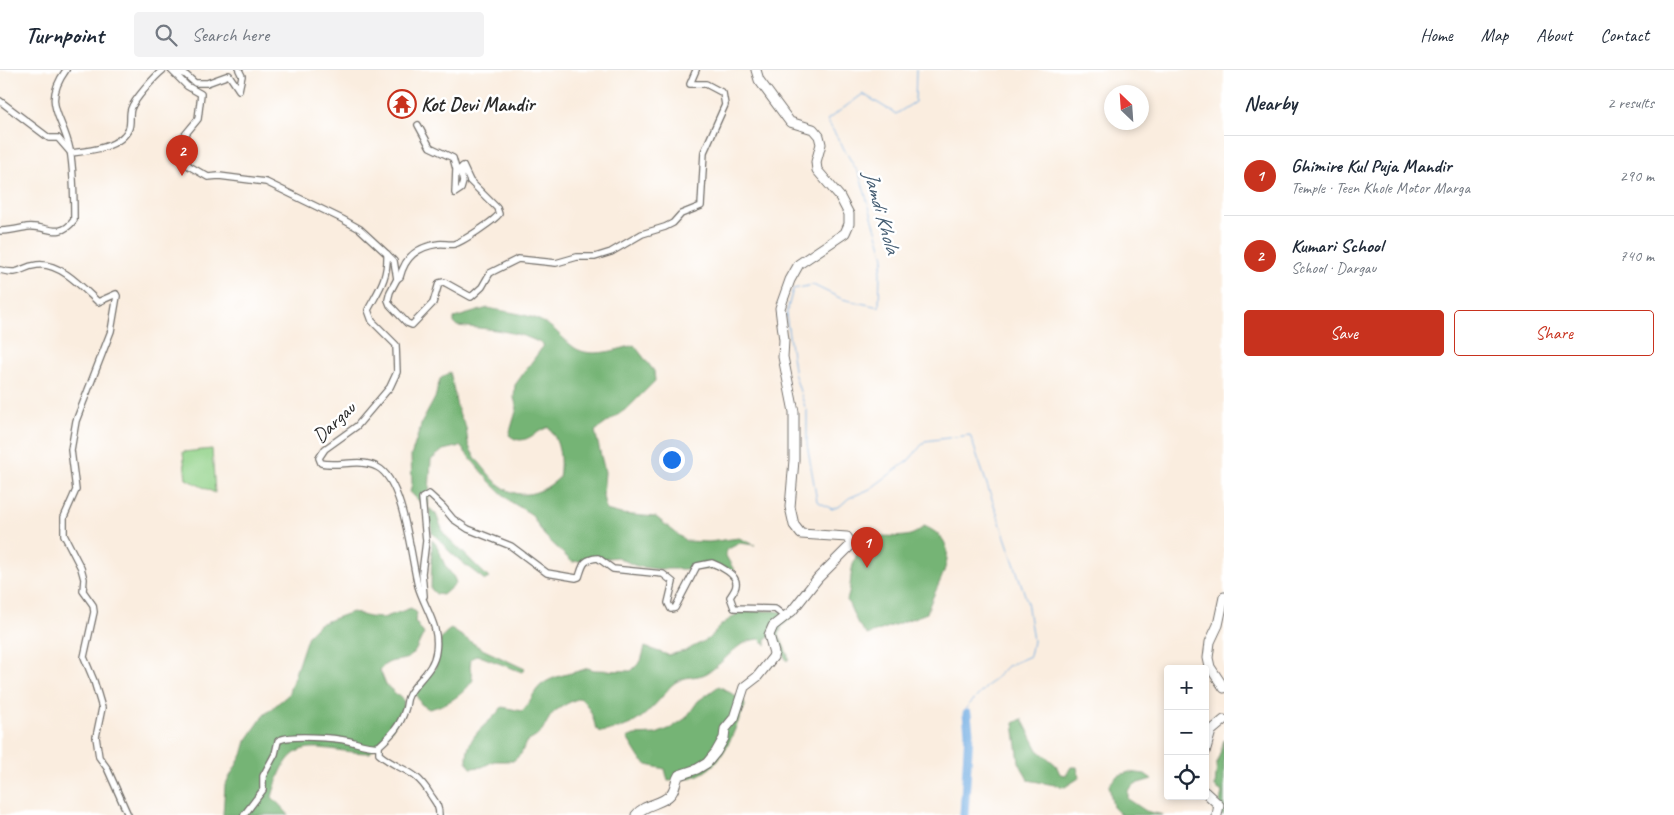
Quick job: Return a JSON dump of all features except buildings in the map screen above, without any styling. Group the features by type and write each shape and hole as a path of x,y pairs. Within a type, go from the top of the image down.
{"street":[{"path":"0,231 13,231 28,226 57,231 69,227 74,220 70,153 54,106 55,87 66,70"},
{"path":"70,153 106,146 124,135 130,127 131,107 163,70"},
{"path":"172,70 186,76 195,83 207,82 229,75 239,90 242,76 239,70"},
{"path":"172,70 187,86 202,94 198,119 179,142 183,157 189,166 208,177 219,176 266,182 360,229 394,261 397,279"},
{"path":"418,125 430,146 453,158 456,169 455,192 461,189 463,182 460,170 463,166 470,181 497,208 499,214 494,222 454,244 428,246 415,252 404,262 400,277 390,292 388,300 390,305 407,323 412,325 433,302 439,283 444,282 471,297 482,287 490,273 518,259 556,263 577,257 595,257 611,252 642,234 665,227 681,214 701,206 704,152 726,99 723,93 713,86 690,84 696,70"},
{"path":"636,815 641,809 669,796 674,791 679,774 697,769 707,763 716,752 724,738 725,729 734,718 744,686 758,677 772,657 770,630 776,622 792,611 818,578 850,546 848,538 801,534 793,520 790,507 794,460 794,412 783,357 784,340 780,308 790,280 799,264 845,233 849,224 849,214 840,197 817,170 816,162 821,144 819,136 813,129 790,122 766,90 756,70"},
{"path":"0,101 49,138 58,138 70,153"},
{"name":"Dargau","path":"380,746 396,731 406,707 407,698 414,686 422,680 436,654 436,627 419,589 412,551 396,492 385,473 376,466 360,464 331,465 321,463 319,458 325,449 363,419 390,387 397,372 396,345 372,321 368,310 384,281 387,268 386,254"},
{"path":"0,270 12,274 36,265 50,267 67,275 98,302 116,294 117,296 111,331 76,421 71,450 76,490 64,517 64,535 83,574 83,591 93,605 93,624 84,657 102,708 96,737 99,757 128,815"},
{"path":"425,603 422,572 426,541 422,498 429,494 460,524 511,546 547,573 576,578 579,577 582,565 586,561 598,558 618,570 663,574 672,582 668,603 671,609 675,608 697,566 712,563 732,575 736,580 736,587 730,597 734,608 775,609 784,616"},
{"path":"1224,597 1218,626 1211,639 1208,658 1210,667 1224,688"},
{"path":"1209,738 1211,731 1224,720"},
{"path":"244,815 262,790 263,776 275,754 278,741 282,738 294,736 346,740 374,747 380,746 379,754 382,757 417,776 426,784 439,806 439,815"},
{"path":"1209,796 1218,805 1217,815"}],"green space":[{"path":"488,308 535,318 546,323 578,350 585,352 602,352 634,345 654,371 655,381 629,407 595,431 605,472 603,496 606,510 621,514 656,517 686,541 709,542 739,538 755,545 740,543 726,550 726,556 734,570 730,573 721,569 656,569 636,566 617,557 572,562 544,535 531,514 511,502 490,482 460,446 443,450 431,460 428,507 410,492 412,483 411,456 422,422 435,398 440,379 450,372 459,414 466,428 469,447 495,481 513,492 531,494 540,491 559,478 559,451 556,439 549,427 524,440 514,439 509,435 517,408 514,398 515,385 544,345 513,333 457,326 454,323 454,318"},
{"path":"212,449 215,493 186,479 183,452"},
{"path":"429,508 436,514 444,534 489,578 485,580 449,551 432,534"},
{"path":"924,526 938,534 945,543 947,554 942,577 927,613 867,635 858,624 847,600 855,559 861,548 875,537 907,536"},
{"path":"432,540 456,583 443,595 436,594 431,589"},
{"path":"411,608 417,613 415,621 424,634 412,655 408,658 392,661 380,670 386,685 404,701 400,716 381,742 370,753 319,748 307,748 297,752 287,760 279,775 272,797 289,815 223,815 225,785 242,755 246,741 264,715 288,695 308,635 319,624 352,612 369,617 383,618"},
{"path":"775,611 796,614 782,626 779,635 789,658 787,661 772,636 766,638 766,645 760,639 752,640 734,650 704,675 675,682 647,712 629,725 601,732 596,729 589,708 580,698 555,711 541,732 526,742 521,754 513,761 494,761 482,767 471,768 467,762 470,744 478,731 502,707 522,711 537,689 545,682 588,668 594,670 631,671 641,661 645,647 668,655 685,651 710,638 720,626 738,613"},
{"path":"451,629 482,649 525,669 522,672 477,655 471,659 470,668 473,680 469,685 454,699 429,709 421,704 415,693 436,666 442,638"},
{"path":"719,686 744,701 745,706 733,734 719,758 710,767 686,779 668,781 665,769 647,765 640,759 627,738 634,735 656,734 671,728 686,718 698,701"},
{"path":"1022,719 1038,750 1056,765 1060,774 1066,775 1071,767 1077,767 1079,778 1065,787 1028,780 1019,762 1014,723"},
{"path":"1224,740 1224,815 1217,815 1222,792 1215,787 1217,763"},
{"path":"1129,772 1145,774 1152,779 1135,784 1128,790 1128,799 1146,811 1163,815 1121,815 1113,807 1109,785 1117,776"}],"waterway":[{"name":"Jamdi Khola","path":"805,407 795,376 786,315 793,289 813,285 842,299 879,307 880,272 884,257 860,176 827,120 863,94 896,114 915,102 916,70"},
{"path":"807,410 807,444 817,501 832,509 840,506 849,498 870,489 909,460 925,441 970,435 1027,601 1033,641 1030,656 1007,666 965,709"},
{"path":"964,815 969,732 967,714"}],"place":[{"name":"Kot Devi Mandir","path":"402,104"},
{"name":"Kumari School","path":"182,176"},
{"name":"Ghimire Kul Puja Mandir","path":"867,568"}]}
